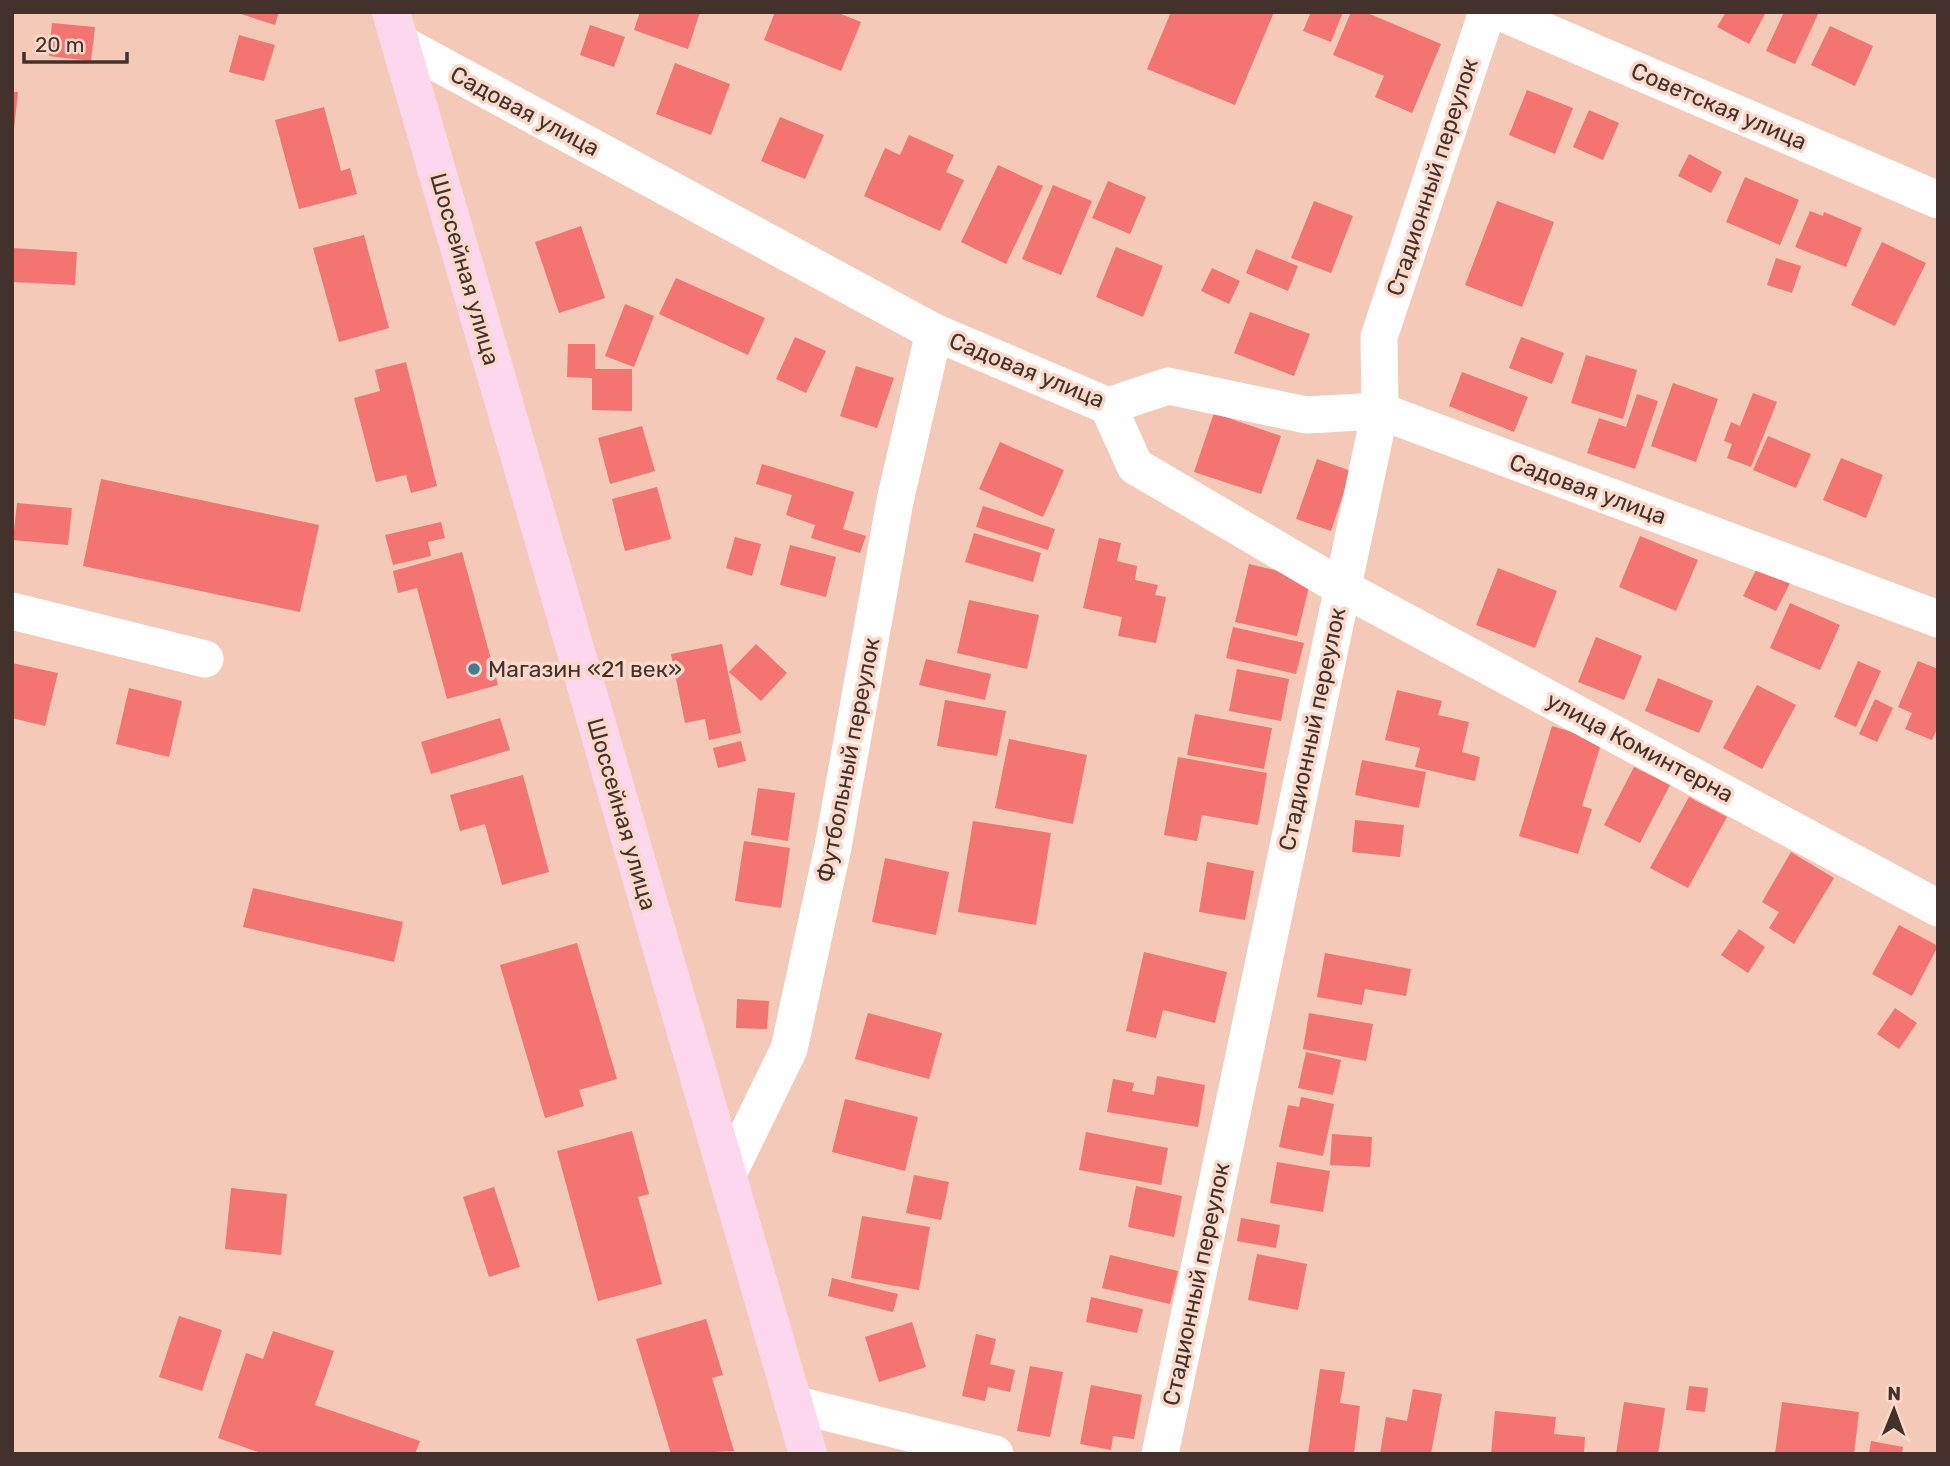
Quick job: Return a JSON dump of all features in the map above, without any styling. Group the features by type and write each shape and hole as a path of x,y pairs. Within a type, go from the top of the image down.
{"street":[{"name":"Стадионный переулок","path":"1160,1454 1380,411 1379,337 1487,12"},
{"name":"Советская улица","path":"1500,12 1938,200"},
{"name":"Садовая улица","path":"395,28 934,332 1108,406 1168,386 1306,415 1380,411 1938,619"},
{"name":"Шоссейная улица","path":"395,28 807,1454"},
{"name":"Футбольный переулок","path":"727,1175 789,1049 833,847 895,501 934,332"},
{"name":"улица Коминтерна","path":"1108,406 1135,466 1341,587 1938,908"},
{"path":"12,611 205,659"},
{"path":"793,1404 995,1454"}],"building":[{"path":"235,12 279,12 275,25"},
{"path":"640,12 700,12 688,49 634,30"},
{"path":"775,12 836,12 861,22 841,71 764,40"},
{"path":"1171,12 1274,12 1235,105 1147,69"},
{"path":"1311,12 1343,12 1331,42 1303,31"},
{"path":"1351,12 1365,12 1441,44 1412,113 1375,97 1384,76 1333,55"},
{"path":"1726,12 1766,12 1749,44 1717,27"},
{"path":"1784,12 1819,12 1795,64 1766,51"},
{"path":"52,23 95,27 91,61 49,56"},
{"path":"590,25 625,37 614,67 580,55"},
{"path":"1830,26 1873,46 1855,86 1811,65"},
{"path":"239,35 275,45 264,81 229,72"},
{"path":"675,63 730,84 711,135 656,114"},
{"path":"1527,90 1573,108 1555,154 1509,135"},
{"path":"12,92 18,92 14,129 12,129"},
{"path":"324,107 341,171 350,168 357,194 299,209 275,120"},
{"path":"1589,110 1619,123 1603,160 1573,147"},
{"path":"780,117 824,135 805,179 761,161"},
{"path":"909,135 954,155 946,172 964,180 940,231 864,196 885,148 900,155"},
{"path":"1689,154 1722,172 1711,193 1678,176"},
{"path":"998,165 1043,186 1006,264 961,242"},
{"path":"1745,177 1799,200 1780,245 1726,222"},
{"path":"1108,181 1146,197 1130,234 1092,218"},
{"path":"1053,185 1092,201 1061,275 1022,259"},
{"path":"1314,201 1353,216 1331,273 1291,258"},
{"path":"1497,201 1554,222 1522,307 1465,285"},
{"path":"1810,211 1823,216 1824,212 1862,228 1846,267 1795,247"},
{"path":"581,226 605,298 559,313 535,242"},
{"path":"364,235 389,328 339,342 313,248"},
{"path":"1882,242 1926,263 1895,326 1851,305"},
{"path":"1116,247 1163,266 1143,317 1096,297"},
{"path":"12,248 77,252 75,285 12,282"},
{"path":"1256,249 1298,266 1288,291 1246,273"},
{"path":"1776,258 1801,266 1792,293 1767,285"},
{"path":"1212,268 1240,281 1229,304 1201,291"},
{"path":"676,278 765,318 748,355 659,314"},
{"path":"625,304 654,316 634,367 605,356"},
{"path":"1250,312 1310,334 1294,376 1234,353"},
{"path":"795,337 826,351 806,393 776,379"},
{"path":"1521,337 1564,353 1552,384 1509,368"},
{"path":"568,344 595,344 595,369 632,369 632,411 592,410 592,378 567,377"},
{"path":"1586,355 1637,370 1623,419 1571,403"},
{"path":"406,362 437,486 411,493 406,475 376,482 354,398 380,391 375,370"},
{"path":"856,366 894,378 877,428 840,416"},
{"path":"1462,372 1528,397 1514,432 1449,406"},
{"path":"1673,383 1718,399 1696,462 1651,446"},
{"path":"1753,393 1777,402 1751,467 1727,458 1732,444 1724,441 1731,422 1740,426"},
{"path":"1637,394 1658,401 1635,469 1587,453 1599,418 1626,427"},
{"path":"1214,413 1281,436 1261,494 1194,472"},
{"path":"642,426 655,471 610,484 598,438"},
{"path":"1768,436 1811,454 1796,488 1753,470"},
{"path":"1000,442 1064,470 1043,517 979,489"},
{"path":"1841,458 1883,475 1866,518 1823,500"},
{"path":"1317,459 1351,471 1331,531 1296,519"},
{"path":"762,464 854,492 843,529 866,536 860,553 811,538 815,525 786,515 792,495 756,484"},
{"path":"101,479 319,525 300,612 83,566"},
{"path":"657,487 671,539 625,551 612,499"},
{"path":"17,503 72,508 68,545 13,540"},
{"path":"983,506 1055,529 1048,550 976,527"},
{"path":"441,522 445,538 428,542 431,556 393,565 385,535"},
{"path":"974,533 1041,553 1033,582 965,562"},
{"path":"1640,536 1698,560 1676,611 1619,587"},
{"path":"735,537 761,544 752,576 726,568"},
{"path":"1099,538 1121,543 1117,561 1137,566 1135,580 1158,585 1155,595 1166,597 1156,643 1118,636 1122,617 1083,608"},
{"path":"790,545 836,557 826,597 780,585"},
{"path":"462,552 498,685 447,699 417,588 398,593 393,571"},
{"path":"1761,560 1794,575 1776,611 1743,596"},
{"path":"1249,564 1311,579 1297,636 1235,622"},
{"path":"1498,568 1557,591 1535,648 1476,625"},
{"path":"969,600 1039,615 1027,669 957,653"},
{"path":"1790,603 1840,625 1820,670 1770,648"},
{"path":"1233,627 1304,643 1296,674 1226,658"},
{"path":"1596,637 1642,656 1624,700 1578,682"},
{"path":"722,644 741,733 709,740 705,719 685,723 671,654"},
{"path":"756,644 787,673 761,701 729,672"},
{"path":"926,659 991,674 985,700 919,685"},
{"path":"1858,661 1881,671 1856,727 1834,717"},
{"path":"1918,661 1938,669 1938,727 1932,740 1905,729 1912,713 1898,707"},
{"path":"12,663 58,673 45,726 12,718"},
{"path":"1237,669 1289,679 1281,721 1229,711"},
{"path":"1658,678 1713,701 1699,733 1645,711"},
{"path":"1757,685 1796,705 1762,769 1723,748"},
{"path":"129,688 182,701 169,757 116,744"},
{"path":"1397,690 1442,701 1438,715 1469,722 1462,752 1480,757 1475,781 1415,767 1420,748 1385,740"},
{"path":"1875,699 1893,708 1877,742 1859,734"},
{"path":"945,700 1006,711 997,756 937,746"},
{"path":"1195,714 1272,728 1264,769 1187,755"},
{"path":"500,718 510,750 431,774 421,742"},
{"path":"1552,726 1602,741 1582,806 1592,809 1578,854 1519,836"},
{"path":"1009,739 1087,755 1073,824 995,808"},
{"path":"741,741 746,761 718,768 713,748"},
{"path":"1178,757 1267,773 1258,825 1202,815 1197,841 1164,835"},
{"path":"1362,760 1426,772 1419,808 1355,795"},
{"path":"1634,767 1670,785 1640,843 1604,825"},
{"path":"523,775 549,872 502,885 485,824 460,831 450,795"},
{"path":"758,788 795,793 788,841 751,835"},
{"path":"1689,797 1727,817 1688,888 1650,868"},
{"path":"1355,820 1404,825 1400,857 1352,852"},
{"path":"973,821 1051,833 1036,925 958,912"},
{"path":"744,841 790,848 781,908 735,901"},
{"path":"1791,852 1834,878 1794,944 1769,928 1779,912 1762,902"},
{"path":"885,858 949,872 936,935 872,922"},
{"path":"1207,862 1254,871 1245,920 1199,912"},
{"path":"253,888 403,922 394,962 243,927"},
{"path":"1899,925 1938,946 1912,996 1872,974"},
{"path":"1739,929 1765,947 1748,973 1721,955"},
{"path":"577,943 617,1079 579,1090 584,1106 545,1118 500,965"},
{"path":"1144,952 1227,972 1215,1023 1163,1010 1156,1038 1126,1031"},
{"path":"1325,953 1411,969 1406,996 1365,989 1362,1005 1317,997"},
{"path":"737,999 769,1001 767,1029 736,1028"},
{"path":"1895,1008 1917,1023 1899,1049 1877,1034"},
{"path":"868,1013 942,1033 929,1079 855,1059"},
{"path":"1309,1013 1373,1024 1366,1061 1303,1049"},
{"path":"1306,1052 1341,1060 1333,1095 1298,1088"},
{"path":"1157,1076 1205,1085 1198,1127 1107,1112 1113,1079 1134,1083 1132,1091 1154,1095"},
{"path":"1301,1097 1334,1104 1323,1156 1279,1147 1288,1105 1299,1107"},
{"path":"845,1099 918,1117 905,1171 832,1152"},
{"path":"632,1131 649,1194 638,1197 662,1284 598,1301 557,1151"},
{"path":"1086,1132 1168,1148 1161,1185 1079,1170"},
{"path":"1332,1134 1372,1137 1370,1167 1330,1165"},
{"path":"1277,1162 1330,1171 1323,1212 1270,1203"},
{"path":"914,1175 949,1182 941,1220 906,1213"},
{"path":"1136,1186 1182,1196 1174,1237 1128,1227"},
{"path":"494,1187 520,1267 489,1277 463,1197"},
{"path":"231,1188 287,1194 281,1255 225,1249"},
{"path":"862,1216 930,1227 919,1290 851,1278"},
{"path":"1241,1218 1280,1225 1276,1248 1237,1241"},
{"path":"1257,1254 1307,1264 1298,1310 1248,1300"},
{"path":"1110,1255 1178,1271 1170,1304 1102,1288"},
{"path":"832,1278 898,1294 893,1312 828,1296"},
{"path":"1091,1297 1143,1309 1137,1333 1086,1322"},
{"path":"179,1316 222,1330 202,1391 159,1377"},
{"path":"706,1319 723,1375 712,1378 734,1451 671,1454 636,1339"},
{"path":"912,1322 926,1367 879,1382 865,1337"},
{"path":"273,1331 334,1351 315,1405 420,1441 415,1454 264,1454 218,1438 246,1353 263,1359"},
{"path":"976,1334 996,1339 990,1364 1015,1370 1010,1392 988,1387 985,1401 962,1396"},
{"path":"1030,1366 1063,1372 1050,1437 1017,1431"},
{"path":"1320,1369 1345,1372 1340,1403 1360,1406 1354,1454 1308,1454"},
{"path":"1091,1385 1142,1395 1134,1439 1113,1436 1111,1450 1080,1444"},
{"path":"1689,1386 1708,1388 1705,1412 1686,1410"},
{"path":"1413,1389 1442,1394 1431,1454 1380,1454 1386,1417 1407,1421"},
{"path":"1624,1402 1665,1408 1658,1454 1616,1454"},
{"path":"1782,1402 1859,1412 1854,1454 1775,1454"},
{"path":"1495,1411 1556,1417 1554,1434 1585,1437 1584,1454 1491,1454"},
{"path":"1871,1441 1903,1447 1902,1454 1869,1454"}],"place":[{"name":"Магазин «21 век»","path":"474,669"}]}
